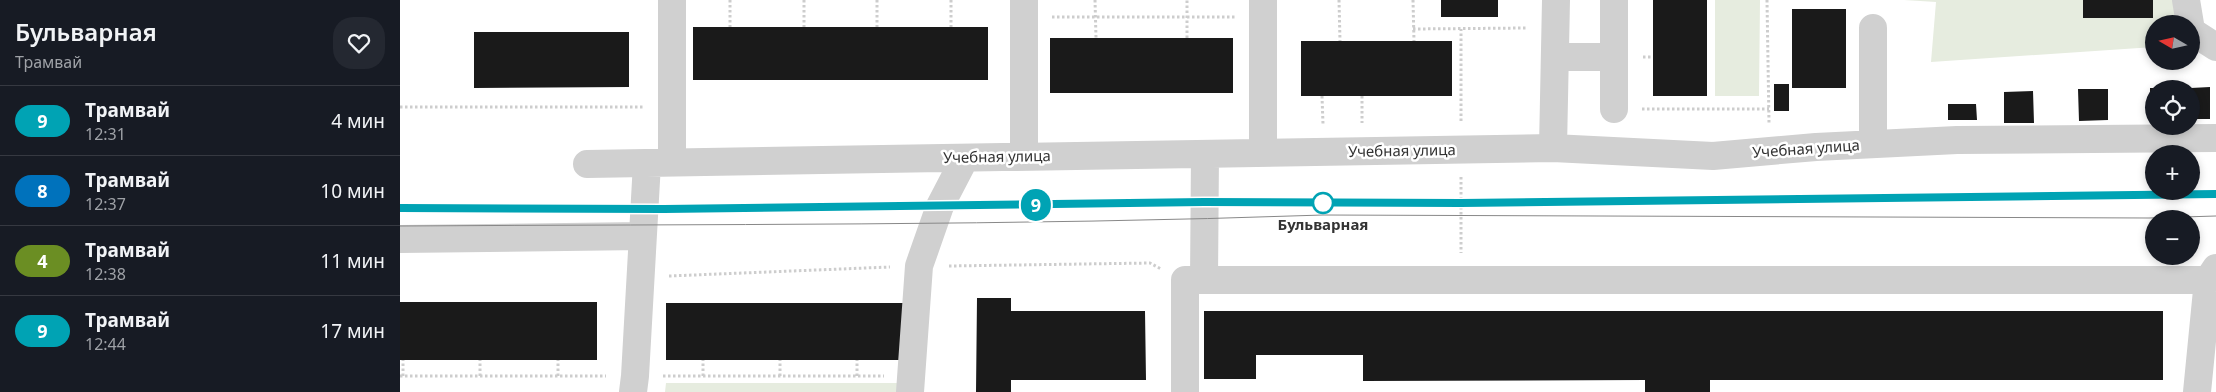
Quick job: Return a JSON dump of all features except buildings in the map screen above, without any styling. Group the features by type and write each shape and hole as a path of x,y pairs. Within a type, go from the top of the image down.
{"street":[{"path":"634,384 642,236 672,108 672,0"},
{"path":"1553,148 1556,0"},
{"path":"1614,0 1614,109"},
{"path":"2186,0 2188,15"},
{"path":"1024,8 1024,157"},
{"path":"1263,8 1263,153"},
{"path":"1873,28 1873,144"},
{"path":"2200,37 2216,47"},
{"path":"1555,57 1614,57"},
{"name":"Учебная улица","path":"587,164 1553,148 1713,156 1873,144 1957,140 2216,138"},
{"path":"1185,392 1205,154"},
{"path":"911,384 919,266 940,206 965,158"},
{"path":"400,239 642,236"},
{"path":"1195,280 2212,274 2197,392"}],"path":[{"path":"730,0 730,27"},
{"path":"804,0 804,27"},
{"path":"877,0 877,27"},
{"path":"951,0 951,27"},
{"path":"1095,0 1096,38"},
{"path":"1187,0 1187,38"},
{"path":"1339,0 1340,41"},
{"path":"1413,0 1414,41"},
{"path":"1767,0 1770,151"},
{"path":"1024,8 1096,17 1187,17 1263,8"},
{"path":"1414,29 1527,29"},
{"path":"1322,96 1323,114"},
{"path":"1362,96 1362,114"},
{"path":"400,107 672,108"},
{"path":"1614,109 1769,109"},
{"path":"641,277 919,266 1150,263 1195,280"},
{"path":"403,360 402,376 558,376 634,384 703,376 856,376 911,384"},
{"path":"480,360 480,376"},
{"path":"558,360 558,376"},
{"path":"703,360 703,376"},
{"path":"780,360 780,376"},
{"path":"856,360 856,376"}],"shaded area":[{"path":"1715,0 1760,0 1759,96 1715,96"},
{"path":"1904,0 2177,0 2178,15 2145,15 2145,48 1931,62 1936,2"},
{"path":"666,383 903,383 903,392 665,392"}],"tram line":[{"path":"400,208 644,209 1204,202 1444,203 2216,194"},
{"name":"9","path":"400,208 664,209 1204,202 1461,203 2216,194"},
{"path":"400,226 977,223 1323,215 2149,218 2216,216"}],"place":[{"name":"Бульварная","path":"1323,203"}]}
